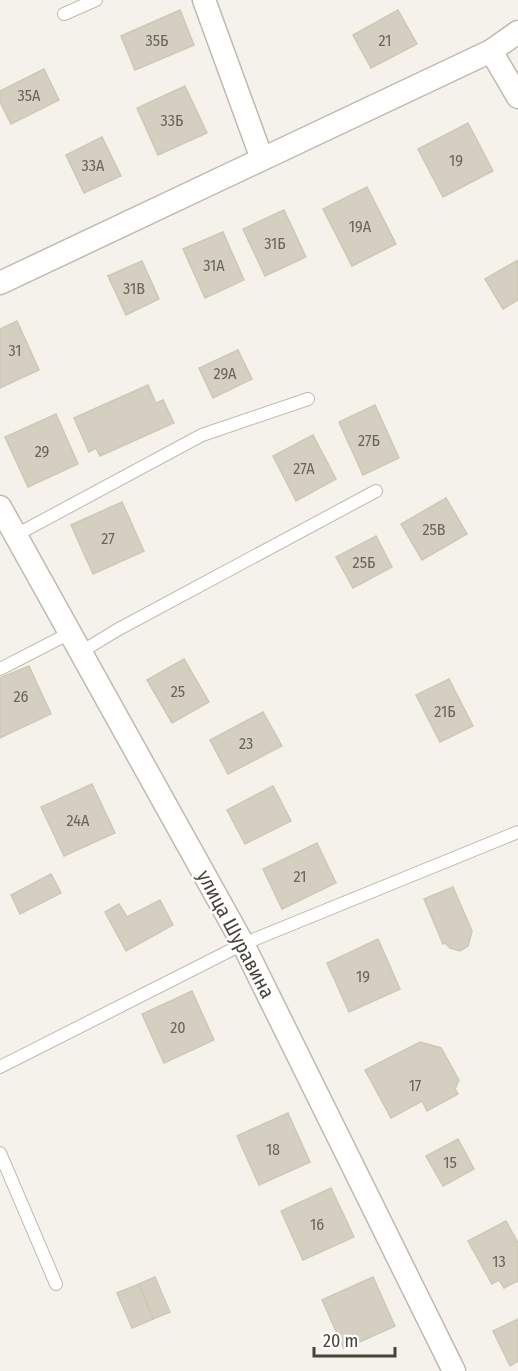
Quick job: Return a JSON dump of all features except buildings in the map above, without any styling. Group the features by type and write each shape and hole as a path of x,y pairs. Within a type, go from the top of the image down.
{"street":[{"path":"204,0 262,159"},
{"path":"0,283 492,51 518,32"},
{"path":"492,51 518,97"},
{"name":"улица Шуравина","path":"0,507 243,944 454,1371"}],"lane":[{"path":"64,14 96,0"},
{"path":"16,535 202,435 308,399"},
{"path":"0,669 75,642 117,630 376,491"},
{"path":"0,1067 243,944 518,832"},
{"path":"0,1153 56,1284"}]}
